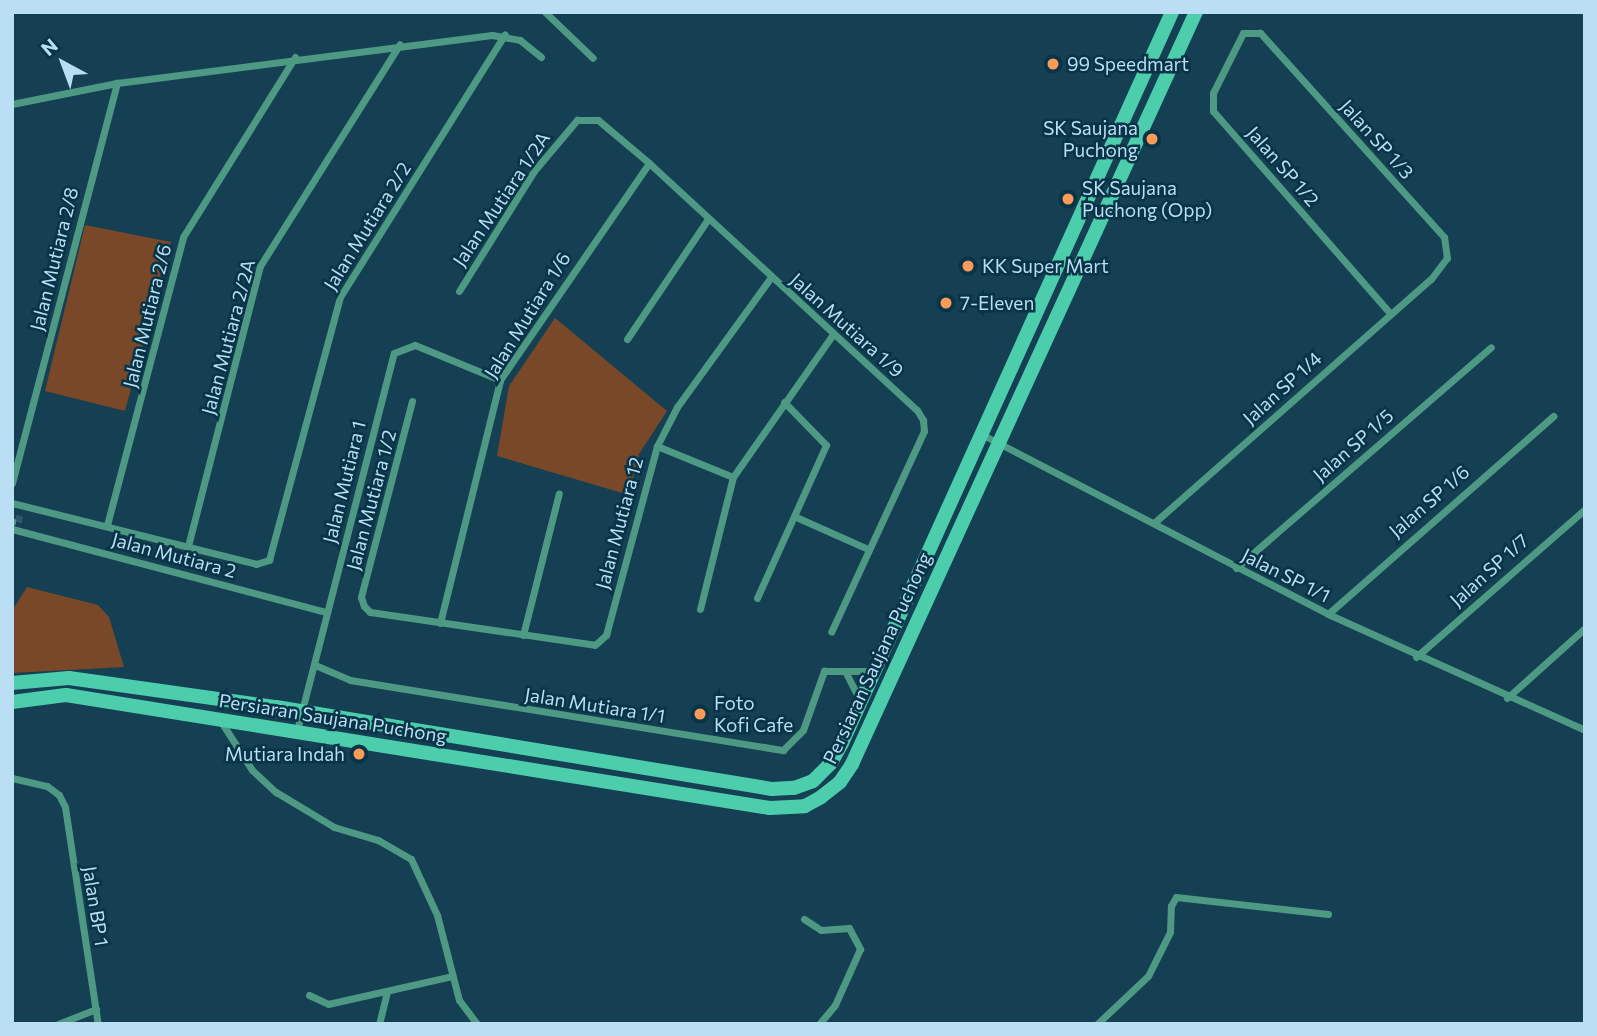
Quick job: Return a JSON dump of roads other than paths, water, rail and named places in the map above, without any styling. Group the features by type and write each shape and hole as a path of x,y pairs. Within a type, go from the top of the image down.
{"street":[{"path":"545,12 593,58"},
{"name":"Persiaran Saujana Puchong","path":"12,683 69,678 302,711 772,789 794,788 813,781 831,763 875,670 1172,12"},
{"name":"Persiaran Saujana Puchong","path":"12,702 66,695 757,806 805,806 840,782 852,764 997,441 1030,380 1196,12"},
{"name":"Jalan SP 1/3","path":"1250,30 1260,33 1444,237 1447,258 1431,279"},
{"name":"Jalan SP 1/2","path":"1250,30 1237,39 1213,93 1213,111 1390,313"},
{"path":"12,113 13,104 117,83 400,44 505,34 520,40 541,57"},
{"name":"Jalan Mutiara 2/2","path":"188,545 256,564 269,560 275,547 340,297 505,34"},
{"name":"Jalan Mutiara 2/2A","path":"188,545 260,266 400,44"},
{"name":"Jalan Mutiara 2/6","path":"107,525 183,237 295,57"},
{"name":"Jalan Mutiara 2/8","path":"12,483 117,83"},
{"name":"Jalan Mutiara 1/9","path":"571,125 585,117 598,120 649,163 917,410 923,420 924,431 831,632"},
{"name":"Jalan Mutiara 1/2A","path":"459,291 534,171 571,125"},
{"name":"Jalan Mutiara 1/6","path":"440,623 500,380 649,163"},
{"path":"627,339 708,219"},
{"name":"Jalan Mutiara 12","path":"523,635 596,645 603,642 657,446 677,407 771,277"},
{"name":"Jalan SP 1/4","path":"1155,522 1431,279"},
{"path":"700,609 733,477 832,334"},
{"name":"Jalan Mutiara 1","path":"297,730 394,353 415,345 500,380"},
{"name":"Jalan SP 1/5","path":"1236,568 1491,347"},
{"name":"Jalan Mutiara 1/2","path":"412,401 361,597 370,612 440,623"},
{"path":"757,598 796,517 826,445 784,402"},
{"name":"Jalan SP 1/6","path":"1328,614 1553,416"},
{"name":"Jalan SP 1/1","path":"980,434 1155,522 1236,568 1328,614 1416,657 1585,730"},
{"path":"657,446 733,477"},
{"path":"440,623 523,635 559,493"},
{"path":"15,522 17,504 188,545"},
{"name":"Jalan SP 1/7","path":"1416,657 1585,509"},
{"path":"796,517 868,549"},
{"name":"Jalan Mutiara 2","path":"15,522 327,612"},
{"path":"1507,698 1585,628"},
{"name":"Jalan Mutiara 1/1","path":"314,665 350,680 783,750 803,730 824,671 845,671"},
{"path":"845,671 866,674 875,670"},
{"path":"845,671 860,702"},
{"path":"220,720 252,770 276,792 334,827 378,840 411,859 437,915 459,1000 477,1024"},
{"name":"Jalan BP 1","path":"12,778 47,786 59,795 65,807 98,1024"},
{"path":"1097,1024 1148,976 1170,932 1171,906 1176,897 1328,914"},
{"path":"804,919 821,930 849,928 860,949 835,1005 819,1024"},
{"path":"309,995 328,1003 452,976"},
{"path":"379,1024 387,991"},
{"path":"58,1024 96,1009"}],"tunnel":[{"path":"18,522 20,515"}],"place":[{"name":"99 Speedmart","path":"1053,64"},
{"name":"SK Saujana Puchong","path":"1152,139"},
{"name":"SK Saujana Puchong (Opp)","path":"1068,199"},
{"name":"KK Super Mart","path":"968,266"},
{"name":"7-Eleven","path":"946,303"},
{"name":"Foto Kofi Cafe","path":"700,714"},
{"name":"Mutiara Indah","path":"359,754"}]}
